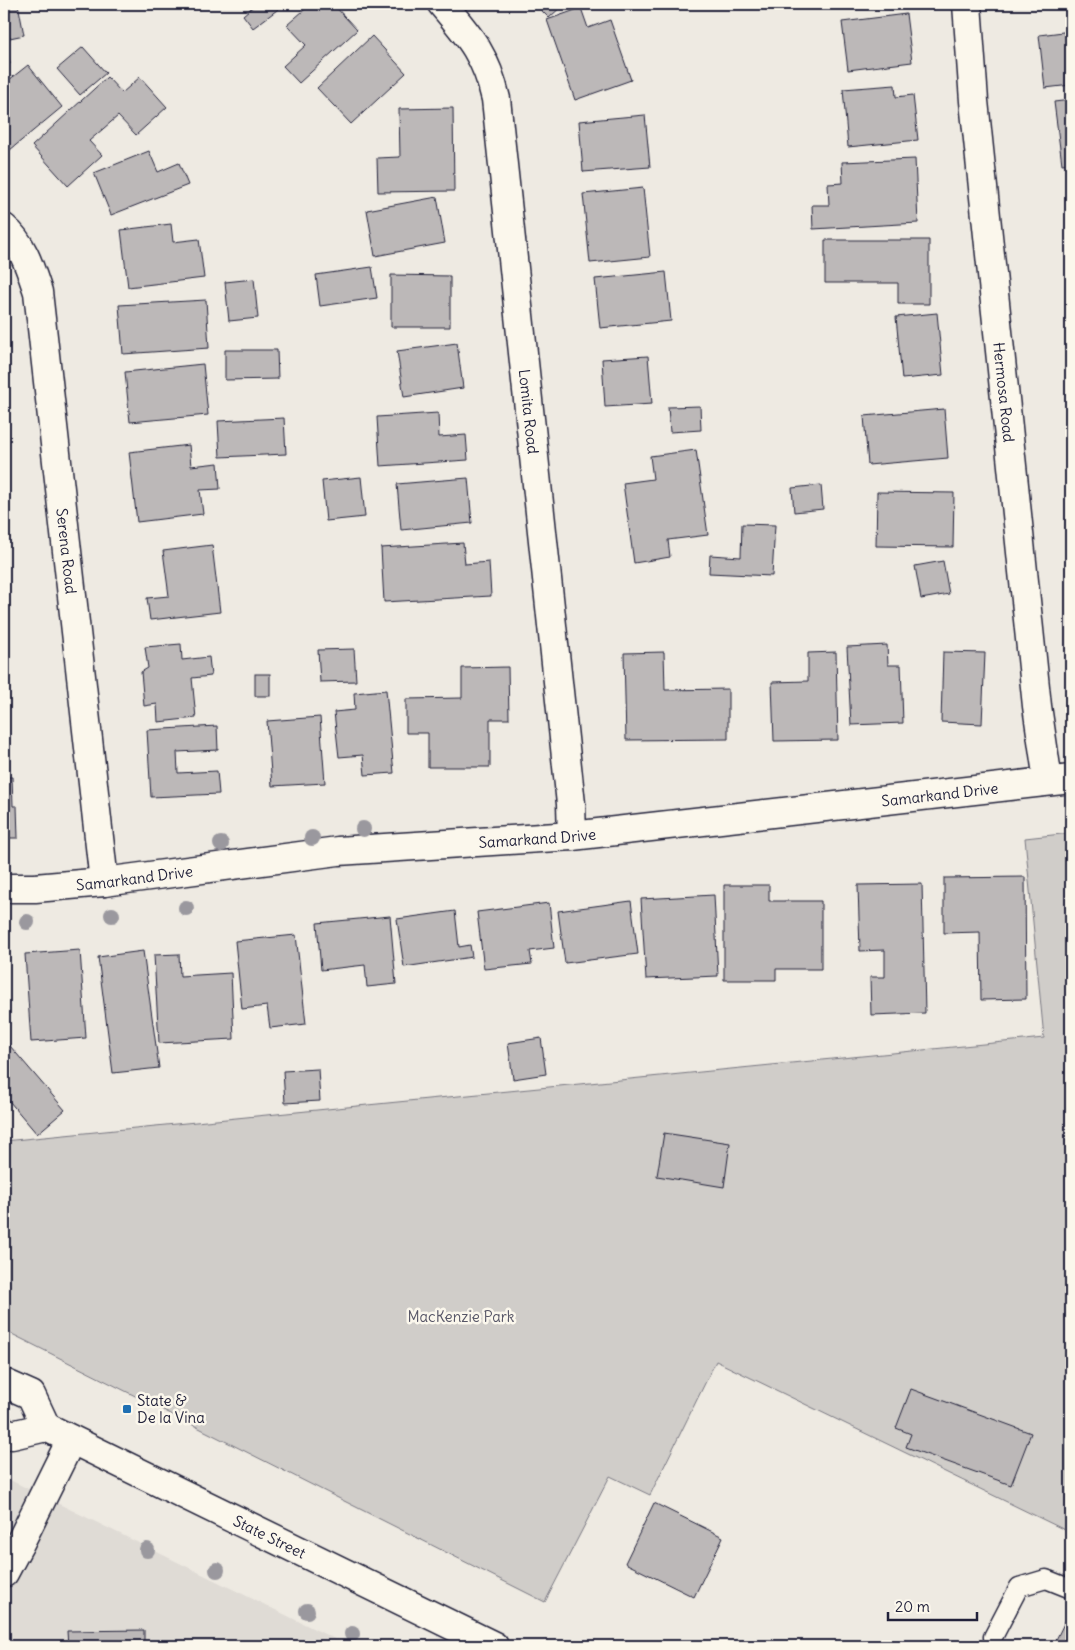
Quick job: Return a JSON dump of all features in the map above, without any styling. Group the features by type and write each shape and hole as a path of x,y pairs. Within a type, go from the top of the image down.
{"street":[{"name":"Lomita Road","path":"442,4 471,38 480,52 496,99 572,836"},
{"name":"Hermosa Road","path":"967,4 974,101 1037,706 1060,780"},
{"name":"Serena Road","path":"4,228 18,243 27,258 38,292 104,882"},
{"name":"Samarkand Drive","path":"4,888 35,888 104,882 338,851 572,836 1060,780"},
{"path":"4,1383 31,1395 46,1427 12,1435 4,1431"},
{"name":"State Street","path":"46,1427 494,1646"},
{"path":"4,1573 12,1541 71,1440"}],"lane":[{"path":"993,1637 1019,1587 1046,1579 1071,1589"}],"shaded area":[{"path":"4,1477 349,1646 4,1646"}],"green space":[{"name":"MacKenzie Park","path":"1071,833 1071,1533 716,1361 650,1495 610,1476 545,1602 4,1330 4,1141 1044,1038 1025,838"}],"building":[{"path":"4,4 18,4 24,35 5,39 10,64 4,65"},
{"path":"256,4 285,4 253,28 243,15"},
{"path":"311,4 333,4 357,30 299,83 283,66 306,45 287,25"},
{"path":"535,4 564,4 549,18"},
{"path":"847,4 899,4 847,7"},
{"path":"581,8 588,28 610,20 631,80 575,100 547,20"},
{"path":"906,14 912,62 848,70 842,22"},
{"path":"1071,31 1071,85 1045,88 1039,35"},
{"path":"372,36 406,73 351,124 317,88"},
{"path":"83,47 106,73 80,95 57,69"},
{"path":"28,65 62,107 10,150 4,142 4,84"},
{"path":"107,77 122,93 140,77 167,107 136,135 118,116 89,141 102,155 68,186 32,146"},
{"path":"895,85 896,97 913,95 918,140 848,147 843,89"},
{"path":"1071,100 1071,163 1062,164 1054,102"},
{"path":"453,108 454,191 378,192 377,158 400,157 399,109"},
{"path":"645,115 650,167 583,172 579,121"},
{"path":"149,151 158,172 179,163 188,185 111,215 94,173"},
{"path":"915,159 918,223 813,229 812,205 829,205 828,184 843,183 842,162"},
{"path":"643,188 650,257 590,263 583,194"},
{"path":"437,197 445,243 375,256 367,210"},
{"path":"171,224 173,242 199,239 204,278 128,287 121,230"},
{"path":"825,240 929,240 929,304 898,304 898,283 825,283"},
{"path":"372,267 377,298 320,306 316,275"},
{"path":"666,272 671,321 600,328 595,279"},
{"path":"391,275 450,276 450,327 391,327"},
{"path":"254,279 258,318 229,321 225,282"},
{"path":"206,300 209,348 123,354 119,305"},
{"path":"937,313 943,375 902,379 896,317"},
{"path":"457,343 463,388 404,397 397,351"},
{"path":"225,350 277,350 278,379 225,380"},
{"path":"648,356 652,404 605,407 602,359"},
{"path":"203,364 208,415 130,422 125,372"},
{"path":"700,406 701,430 670,432 668,407"},
{"path":"944,409 948,458 868,465 864,416"},
{"path":"438,413 439,437 466,435 468,460 380,466 377,417"},
{"path":"284,418 286,454 220,457 218,421"},
{"path":"189,445 191,466 218,463 220,489 200,490 203,514 137,522 129,452"},
{"path":"696,450 708,535 668,540 670,557 634,563 623,483 653,479 650,456"},
{"path":"361,477 365,517 326,521 322,481"},
{"path":"468,478 472,523 401,530 397,484"},
{"path":"821,485 823,509 794,512 792,488"},
{"path":"877,492 954,493 953,547 876,546"},
{"path":"742,524 775,525 772,576 709,573 710,555 741,557"},
{"path":"463,543 465,564 489,562 491,596 384,602 381,548"},
{"path":"212,545 220,612 150,620 147,598 169,596 163,551"},
{"path":"943,561 949,594 921,599 915,566"},
{"path":"181,644 182,660 209,657 211,676 192,678 196,718 158,722 157,704 144,706 141,672 148,668 145,647"},
{"path":"887,645 888,665 901,665 903,723 851,725 847,647"},
{"path":"354,649 356,681 320,682 318,650"},
{"path":"664,652 665,690 728,689 728,739 626,740 624,653"},
{"path":"836,652 838,740 774,741 772,682 808,681 808,653"},
{"path":"943,652 985,653 982,724 941,722"},
{"path":"508,667 509,719 490,719 490,767 428,767 428,733 406,733 406,699 462,698 462,668"},
{"path":"255,674 270,674 270,696 255,696"},
{"path":"386,690 394,773 365,775 363,755 339,757 334,712 355,710 354,693"},
{"path":"320,717 325,783 272,786 267,721"},
{"path":"217,726 218,750 177,752 178,773 217,771 219,794 151,797 147,730"},
{"path":"4,731 6,731 8,765 4,765"},
{"path":"4,777 12,777 13,806 17,806 18,838 4,838"},
{"path":"1025,877 1026,999 981,1000 980,932 944,933 944,878"},
{"path":"922,884 925,1013 871,1015 870,977 885,977 885,950 860,951 858,885"},
{"path":"724,885 769,885 769,901 821,901 821,969 776,969 776,980 724,980"},
{"path":"714,895 718,976 646,979 641,899"},
{"path":"631,901 638,954 565,963 558,911"},
{"path":"549,903 554,948 530,951 532,964 484,969 477,912"},
{"path":"455,911 459,947 470,945 472,957 404,967 397,919"},
{"path":"390,916 396,984 367,987 365,965 321,970 317,923"},
{"path":"296,935 306,1024 270,1028 267,1006 242,1009 235,941"},
{"path":"80,950 86,1038 31,1042 25,954"},
{"path":"143,951 159,1068 113,1073 98,957"},
{"path":"179,954 180,976 231,973 234,1039 159,1043 154,955"},
{"path":"541,1038 546,1074 513,1079 508,1043"},
{"path":"4,1039 65,1110 37,1134 4,1095"},
{"path":"318,1069 320,1101 285,1103 283,1071"},
{"path":"664,1133 730,1143 724,1187 657,1176"},
{"path":"911,1389 1031,1433 1011,1485 906,1447 911,1434 896,1428"},
{"path":"654,1503 723,1537 694,1597 625,1563"},
{"path":"1071,1609 1071,1646 1053,1646"},
{"path":"144,1630 144,1646 68,1646 67,1631"}],"place":[{"name":"State & De la Vina","path":"127,1409"}]}
